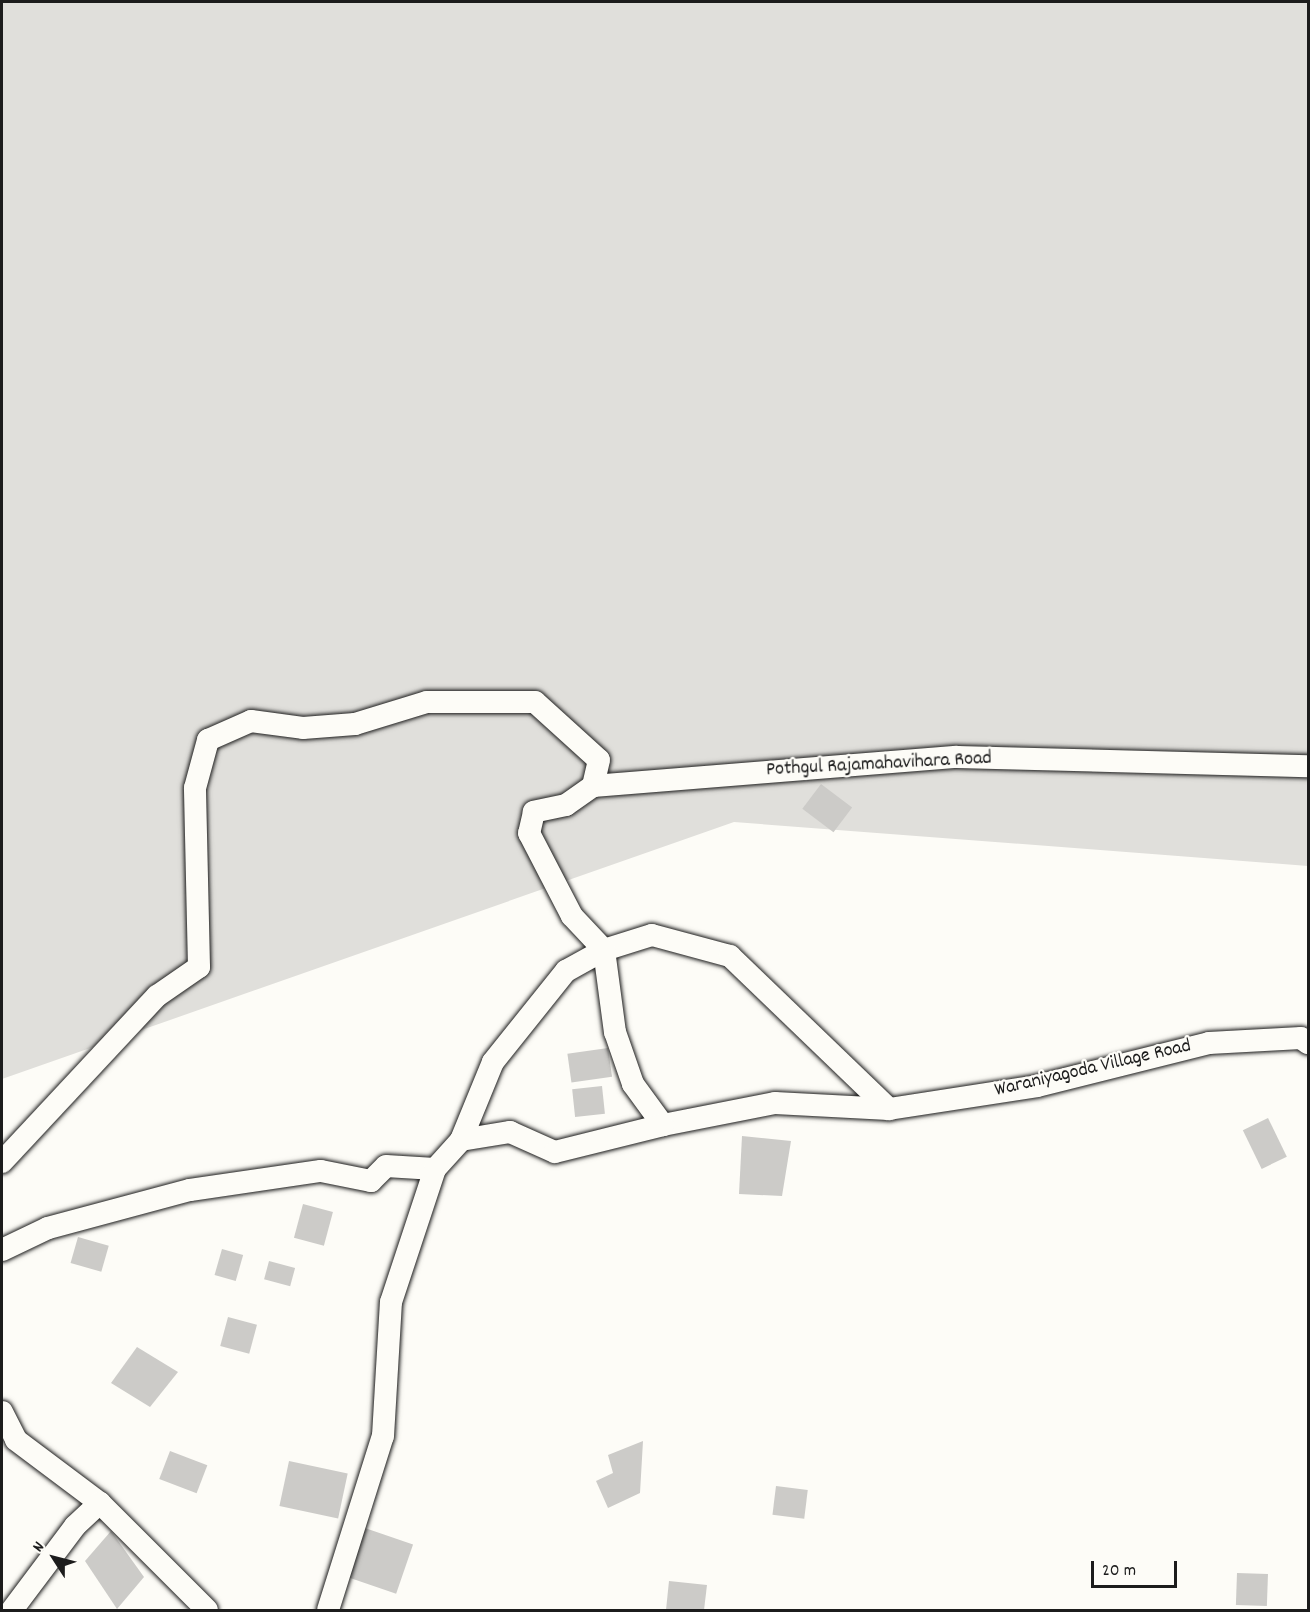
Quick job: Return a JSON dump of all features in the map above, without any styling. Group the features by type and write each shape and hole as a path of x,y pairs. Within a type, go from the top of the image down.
{"street":[{"path":"2,1162 157,996 199,967 195,788 208,740 251,721 303,728 355,724 427,702 535,702 599,760 593,786 566,805 534,812 529,833 572,916 604,950 615,1032 633,1084 663,1125"},
{"name":"Pothgul Rajamahavihara Road","path":"593,786 957,757 1308,766"},
{"path":"328,1611 383,1436 391,1302 435,1169 461,1140 493,1062 566,971 604,950 652,936 730,956 889,1109"},
{"name":"Waraniyagoda Village Road","path":"461,1140 510,1132 555,1152 663,1125 775,1103 889,1109 1037,1086 1209,1043 1300,1038 1308,1043"},
{"path":"2,1250 48,1228 190,1190 321,1171 371,1181 386,1166 435,1169"},
{"path":"2,1412 9,1445 100,1503 207,1611"},
{"path":"12,1611 75,1526 100,1503"}],"shaded area":[{"path":"2,2 1308,2 1308,866 734,822 2,1079"}],"building":[{"path":"821,784 852,807 833,832 802,809"},
{"path":"608,1048 612,1077 571,1082 567,1054"},
{"path":"602,1086 605,1114 575,1117 572,1089"},
{"path":"1268,1118 1287,1157 1262,1169 1243,1130"},
{"path":"742,1136 791,1141 782,1196 739,1194"},
{"path":"303,1204 333,1212 324,1246 294,1238"},
{"path":"78,1237 109,1246 101,1272 71,1263"},
{"path":"222,1249 243,1255 236,1281 215,1275"},
{"path":"269,1261 295,1268 290,1286 264,1279"},
{"path":"228,1317 257,1325 249,1354 220,1346"},
{"path":"137,1347 178,1372 150,1407 111,1383"},
{"path":"643,1441 640,1493 608,1508 596,1481 613,1473 608,1455"},
{"path":"170,1451 207,1465 197,1493 159,1479"},
{"path":"289,1461 348,1473 338,1518 279,1506"},
{"path":"776,1486 808,1490 804,1519 772,1515"},
{"path":"362,1527 413,1545 396,1594 345,1576"},
{"path":"111,1531 144,1577 117,1609 85,1561"},
{"path":"1237,1573 1268,1574 1267,1606 1236,1605"},
{"path":"669,1581 707,1585 704,1610 666,1610"}]}
